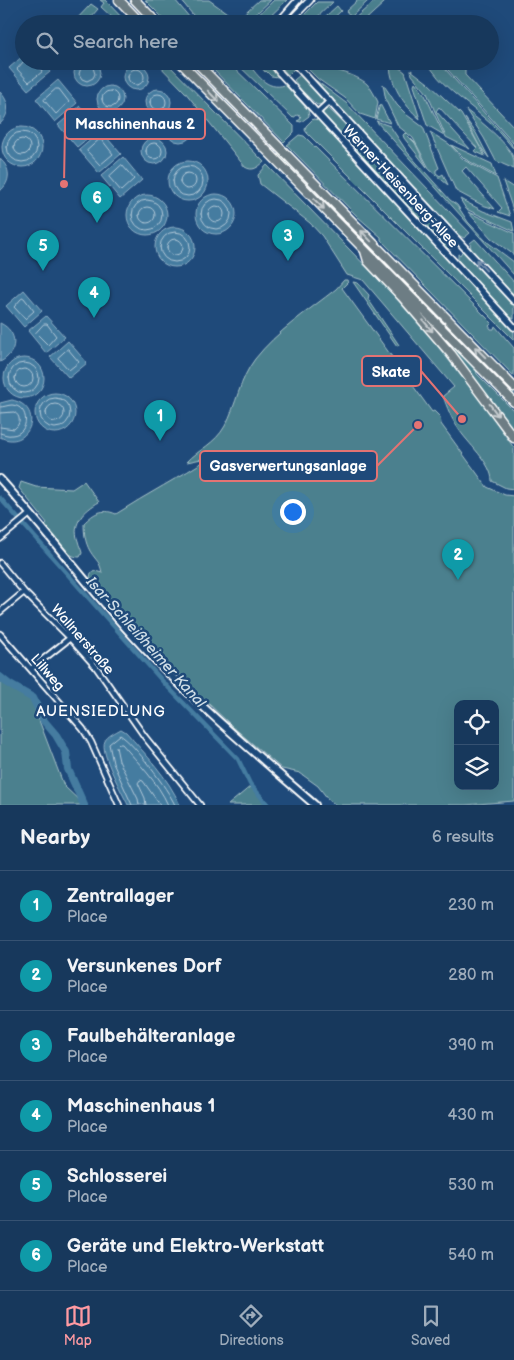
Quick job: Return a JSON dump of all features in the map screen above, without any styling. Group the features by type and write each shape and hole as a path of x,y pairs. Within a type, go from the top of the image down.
{"highway":[{"path":"119,0 133,15"},
{"path":"135,0 149,15"},
{"path":"188,70 514,402"},
{"path":"204,70 514,386"},
{"path":"364,249 368,261 402,296 451,354 514,438"}],"main road":[{"path":"0,480 132,635 185,690 315,805"}],"street":[{"path":"286,15 298,0"},
{"path":"296,15 310,0"},
{"name":"Werner-Heisenberg-Allee","path":"278,70 514,327"},
{"name":"Werner-Heisenberg-Allee","path":"300,70 514,300"},
{"path":"317,113 330,101"},
{"path":"0,539 30,514"},
{"name":"Wallnerstraße","path":"0,563 24,592 96,667 135,724 200,805"},
{"path":"0,612 24,592"},
{"name":"Lillweg","path":"0,634 87,735 119,805"},
{"path":"31,669 70,638"}],"green space":[{"path":"100,0 105,0 119,15 110,15 101,7 104,3"},
{"path":"145,0 175,0 188,15 160,15"},
{"path":"181,0 209,0 230,15 193,15"},
{"path":"259,0 271,0 255,15 242,15"},
{"path":"274,0 287,0 271,15 258,15"},
{"path":"358,0 369,0 353,15 349,15 346,11"},
{"path":"376,0 385,2 371,15 359,15"},
{"path":"317,2 333,2 319,15 304,15"},
{"path":"91,4 98,9 93,15 81,15"},
{"path":"337,6 341,11 337,15 327,15"},
{"path":"164,70 174,70 264,162 253,169 245,167 185,92"},
{"path":"214,70 236,70 294,126 294,132 284,142"},
{"path":"243,70 253,70 262,80 272,86 285,85 308,110 309,116 301,122 297,121 301,119 300,116 297,115 293,118"},
{"path":"264,70 273,70 278,77 271,76"},
{"path":"284,70 293,70 288,75"},
{"path":"309,70 340,71 356,77 367,84 378,102 375,119 360,114 345,98 318,79"},
{"path":"390,70 402,70 405,72 420,119 403,101"},
{"path":"411,70 461,114 485,156 474,151 477,148 439,107 436,111 470,149 446,137 427,93 412,75"},
{"path":"432,70 446,70 511,143 513,148 491,124 438,78"},
{"path":"448,70 465,70 465,75 514,127 514,144"},
{"path":"300,75 323,99 323,104 317,105 301,90 294,80"},
{"path":"310,76 346,103 470,233 464,238 458,235"},
{"path":"415,82 425,95 444,135 427,125 414,86"},
{"path":"383,84 397,105 423,127 439,168 436,170 436,173 440,176 443,174 448,185 430,170 413,138 398,126 386,101"},
{"path":"380,104 390,123 376,119"},
{"path":"328,108 353,132 456,245 451,249 445,248 323,115 323,110"},
{"path":"466,110 492,132 510,151 514,161 514,169 496,161"},
{"path":"465,118 476,133 489,158 479,145"},
{"path":"313,119 319,120 514,332 514,340 307,133 305,130 306,126"},
{"path":"376,121 390,126 408,153 450,200 457,205 468,222 486,241 514,262 514,275"},
{"path":"430,132 449,144 464,160 497,178 510,216 498,212 502,208 466,167 462,171 495,209 482,205 456,191"},
{"path":"405,133 415,143 427,167 404,138 403,135"},
{"path":"299,135 304,136 492,323 489,326 491,329 494,329 495,326 514,348 514,376 381,240 381,237 358,217 287,145"},
{"path":"451,145 492,164 496,176 465,159"},
{"path":"278,155 417,294 415,296"},
{"path":"267,165 388,289 432,339 481,401 514,448 514,489 506,488 492,481 491,474 484,460 456,424 443,396 454,387 363,280 347,275 322,236 310,223 260,184 258,175"},
{"path":"503,181 514,188 514,213"},
{"path":"460,199 483,211 512,222 514,231 466,209"},
{"path":"468,212 514,233 514,255 491,238"},
{"path":"475,239 514,282 514,295 471,249 470,243"},
{"path":"463,250 514,305 514,319 509,316 458,260 458,254 460,255"},
{"path":"344,280 347,280 348,282 342,288 432,412 434,411 440,417 441,424 487,487 505,495 514,496 514,801 465,805 336,805 328,799 318,786 300,773 282,769 208,703 185,686 182,676 170,670 126,625 90,578 91,573 95,571 102,573 99,563 87,544 84,523 98,512 106,511 116,514 211,457 187,462 212,442 221,432 229,418 245,375 255,359 273,339 336,289"},
{"path":"353,282 358,283 369,295 368,299 399,345 397,346"},
{"path":"452,345 476,369 477,374 514,411 514,431 450,346"},
{"path":"479,357 514,393 514,396 477,359"},
{"path":"84,481 99,502 84,513 76,528 78,543 82,553 80,557 69,554 60,546 45,525 47,523 19,488 21,482 36,487 72,489"},
{"path":"0,679 29,694 64,786 84,805 0,805"},
{"path":"251,786 268,805 228,805"}],"water":[{"path":"15,63 15,70 49,70 50,72 28,90 9,68"},
{"path":"75,70 99,70 99,78 92,85 82,85 75,78"},
{"path":"126,70 146,70 148,82 141,89 131,89 124,82 123,77"},
{"path":"58,80 77,103 55,122 36,99"},
{"path":"110,86 119,90 123,99 119,108 110,112 101,108 97,99 101,90"},
{"path":"158,89 167,93 171,102 167,111 158,115 149,111 145,102 149,93"},
{"path":"0,92 6,100 8,108 6,116 0,124"},
{"path":"80,106 99,129 77,147 58,125"},
{"path":"180,116 189,120 193,129 189,138 180,142 171,138 167,129 171,120"},
{"path":"22,127 36,133 42,147 36,161 22,167 8,161 2,147 8,133"},
{"path":"101,131 121,154 99,173 79,150"},
{"path":"154,138 163,142 167,151 163,160 154,164 145,160 141,151 145,142"},
{"path":"123,157 142,180 120,199 101,176"},
{"path":"0,159 8,171 8,179 0,191"},
{"path":"188,161 202,167 208,181 202,195 188,201 174,195 168,181 174,167"},
{"path":"216,194 230,200 236,214 230,228 216,234 202,228 196,214 202,200"},
{"path":"147,195 161,201 167,215 161,229 147,235 133,229 127,215 133,201"},
{"path":"175,227 189,233 195,247 189,261 175,267 161,261 155,247 161,233"},
{"path":"24,290 42,311 24,327 6,306"},
{"path":"46,316 65,337 46,353 28,331"},
{"path":"0,323 11,332 14,342 10,353 0,362"},
{"path":"68,341 87,363 69,378 50,357"},
{"path":"28,358 35,361 41,367 44,378 43,386 35,395 28,398 20,398 13,395 5,386 4,374 7,367 16,359"},
{"path":"59,393 66,396 72,402 75,413 74,421 66,430 59,433 51,433 44,430 36,421 35,409 38,402 47,394"},
{"path":"12,400 22,404 29,411 31,419 30,427 26,434 19,439 10,440 0,437 0,403"},
{"path":"121,729 126,732 156,767 180,805 128,805 108,763 104,746 108,737"}],"waterway":[{"name":"Isar-Schleißheimer Kanal","path":"0,498 166,685 238,759 250,784 268,805"},
{"path":"0,677 33,698 44,721 56,735 66,752 68,769 84,805"}],"place":[{"name":"Maschinenhaus 2","path":"64,184"},
{"name":"Geräte und Elektro-Werkstatt","path":"97,223"},
{"name":"Faulbehälteranlage","path":"288,261"},
{"name":"Schlosserei","path":"43,271"},
{"name":"Maschinenhaus 1","path":"94,318"},
{"name":"Skate","path":"462,419"},
{"name":"Gasverwertungsanlage","path":"418,425"},
{"name":"Zentrallager","path":"160,441"},
{"name":"Versunkenes Dorf","path":"458,580"}],"district":[{"name":"AUENSIEDLUNG","path":"101,711"}]}
